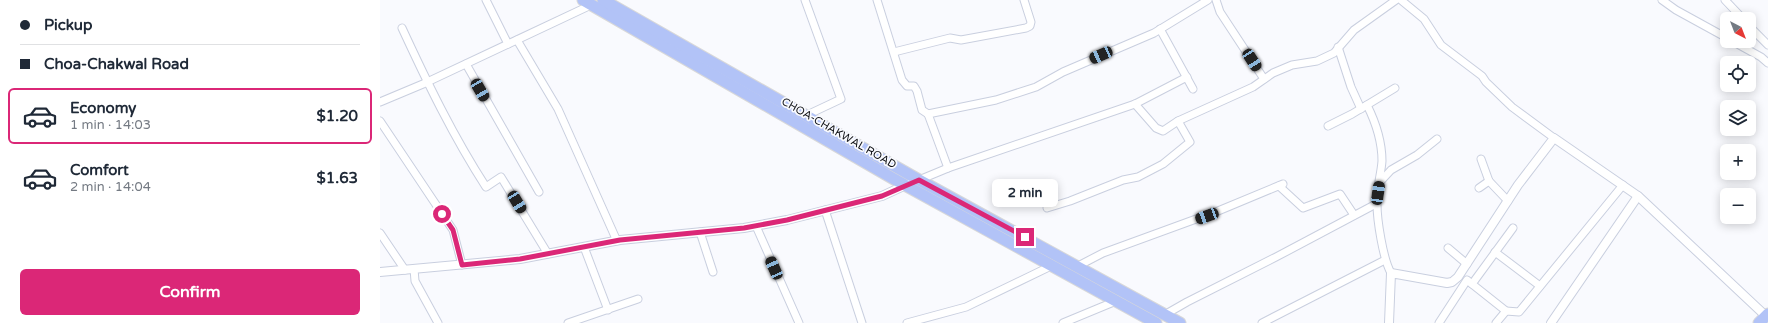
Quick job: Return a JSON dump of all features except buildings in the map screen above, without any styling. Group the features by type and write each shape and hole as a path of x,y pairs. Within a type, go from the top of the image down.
{"highway":[{"name":"CHOA-CHAKWAL ROAD","path":"603,0 919,180 1180,323"},
{"path":"587,2 906,185 1116,301 1143,320 1156,323"}],"street":[{"path":"486,0 508,44"},
{"path":"805,0 841,99 807,115"},
{"path":"877,0 904,84 907,86 914,86 917,91 922,110 928,114 948,168"},
{"path":"894,52 950,38 961,40 1026,28 1030,26 1031,22 1024,0"},
{"path":"928,114 996,100 1036,87 1063,72 1160,29 1200,2 1208,0"},
{"path":"1216,0 1220,12 1264,79"},
{"path":"1135,104 1156,128 1163,131 1178,121 1253,87 1273,73 1292,65 1317,61 1334,53 1354,30 1396,0"},
{"path":"1402,0 1424,18 1441,45 1469,64 1512,107 1638,196 1765,318"},
{"path":"1662,0 1676,10 1720,34"},
{"path":"1725,0 1736,12"},
{"path":"380,102 517,40 587,2"},
{"path":"402,28 450,128 486,187 501,177 548,254"},
{"path":"1160,29 1193,89"},
{"path":"1756,33 1768,45"},
{"path":"517,40 558,109 617,241"},
{"path":"1338,47 1351,87 1376,122 1379,132 1382,160 1376,204 1385,260 1391,273 1389,323"},
{"path":"1745,48 1761,57 1768,64"},
{"path":"466,64 539,192"},
{"path":"380,272 520,259 617,241 756,226 787,220 882,196 948,168 1135,104 1187,77"},
{"path":"1328,126 1364,107 1395,88"},
{"path":"380,121 453,230 462,265"},
{"path":"1047,208 1070,202 1123,180 1138,177 1163,164 1190,142 1178,121"},
{"path":"1379,183 1391,170 1417,155 1437,138"},
{"path":"1391,273 1447,283 1452,282 1458,277 1508,201 1554,138"},
{"path":"1481,159 1489,181 1508,201"},
{"path":"1479,188 1489,181"},
{"path":"1078,266 1102,254 1212,214 1281,185 1303,208 1340,194 1354,216"},
{"path":"1439,323 1467,280 1506,311 1519,312 1624,185"},
{"path":"1551,323 1638,196"},
{"path":"1166,314 1276,258 1376,204"},
{"path":"825,210 862,323"},
{"path":"756,226 799,323"},
{"path":"1472,284 1513,228"},
{"path":"700,232 712,272"},
{"path":"380,233 405,270"},
{"path":"584,247 608,310"},
{"path":"1448,248 1467,264"},
{"path":"1495,252 1540,286"},
{"path":"1262,323 1385,260"},
{"path":"906,323 966,308 1051,266"},
{"path":"414,270 415,281 438,323"},
{"path":"568,323 638,299"},
{"path":"1063,323 1116,301"},
{"path":"1496,323 1506,311"}],"route":[{"path":"442,214 453,230 462,265 520,259 620,240 744,228 787,220 882,196 919,180 1025,237"}]}
